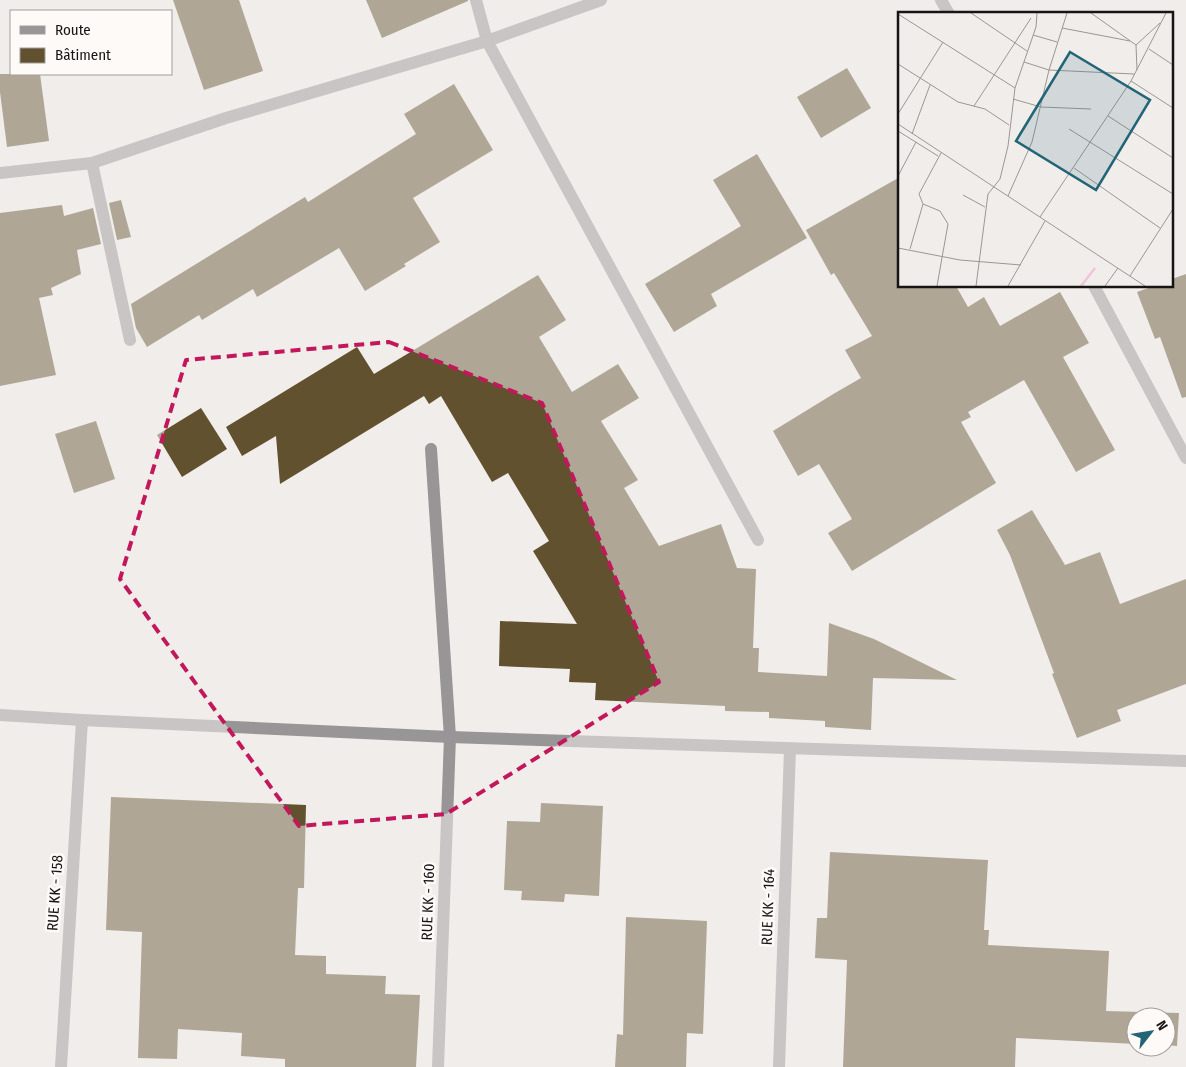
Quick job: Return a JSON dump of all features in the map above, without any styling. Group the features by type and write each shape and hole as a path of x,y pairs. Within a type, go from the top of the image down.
{"street":[{"path":"476,0 487,41 758,540"},
{"path":"0,173 92,163 226,118 487,41 601,0"},
{"path":"942,0 948,12"},
{"path":"92,163 130,340"},
{"path":"1095,288 1186,458"},
{"name":"RUE KK - 160","path":"431,449 450,738 438,1067"},
{"path":"0,715 450,738 1186,761"},
{"name":"RUE KK - 158","path":"61,1067 82,720"},
{"name":"RUE KK - 164","path":"779,1067 790,749"}],"highlighted area":[{"path":"389,342 542,403 659,682 446,814 299,826 120,579 186,360"}],"building":[{"path":"173,0 239,0 263,71 204,90"},
{"path":"366,0 468,0 468,1 382,38"},
{"path":"847,68 871,108 821,138 797,97"},
{"path":"0,74 40,75 49,141 7,147 0,92"},
{"path":"454,84 493,150 413,198 440,242 365,291 339,248 257,297 253,289 202,320 199,315 147,347 136,328 131,304 305,197 308,202 416,134 404,114"},
{"path":"757,154 807,238 711,294 717,306 674,332 645,284 741,226 713,180"},
{"path":"898,178 898,288 957,288 968,307 984,297 1000,326 1060,292 1089,343 1063,357 1115,450 1076,472 1024,380 968,412 971,417 961,422 996,483 852,571 828,533 852,519 819,464 798,476 773,431 861,378 845,350 872,336 834,273 831,275 806,230"},
{"path":"121,200 131,237 117,240 109,203"},
{"path":"62,205 64,216 93,208 101,244 77,250 81,274 51,288 53,295 39,298 56,375 0,386 0,213"},
{"path":"1186,274 1186,397 1182,398 1160,337 1155,339 1137,292 1148,288 1174,288 1174,278"},
{"path":"538,275 566,320 539,337 572,392 618,364 639,398 601,421 638,480 624,488 659,546 721,524 737,568 756,569 753,648 759,648 758,672 827,676 829,623 874,639 957,680 873,678 871,730 825,727 825,721 769,718 769,712 725,711 725,706 595,700 596,683 569,682 570,669 499,666 500,621 577,624 533,551 549,541 508,473 492,482 441,396 429,404 424,396 280,484 276,436 242,456 226,427 357,347 374,374"},
{"path":"201,408 227,449 182,477 157,435"},
{"path":"96,421 115,479 74,493 55,434"},
{"path":"1032,510 1065,565 1100,552 1120,604 1186,579 1186,684 1117,710 1121,721 1077,738 1010,555 997,530"},
{"path":"111,797 306,805 304,888 298,888 295,955 326,956 326,974 386,976 385,994 420,995 416,1067 285,1067 285,1059 241,1056 242,1033 178,1029 177,1059 138,1058 142,932 106,930"},
{"path":"541,803 603,806 599,896 565,894 564,902 521,900 522,891 504,890 507,821 540,822"},
{"path":"830,852 988,860 984,930 989,930 988,945 1109,951 1106,1011 1126,1012 1126,1044 1016,1038 1015,1067 843,1067 847,960 815,958 817,918 827,918"},
{"path":"626,917 707,921 703,1034 687,1033 686,1067 615,1067 617,1034 623,1035"},
{"path":"1176,1013 1179,1013 1176,1046"}]}
